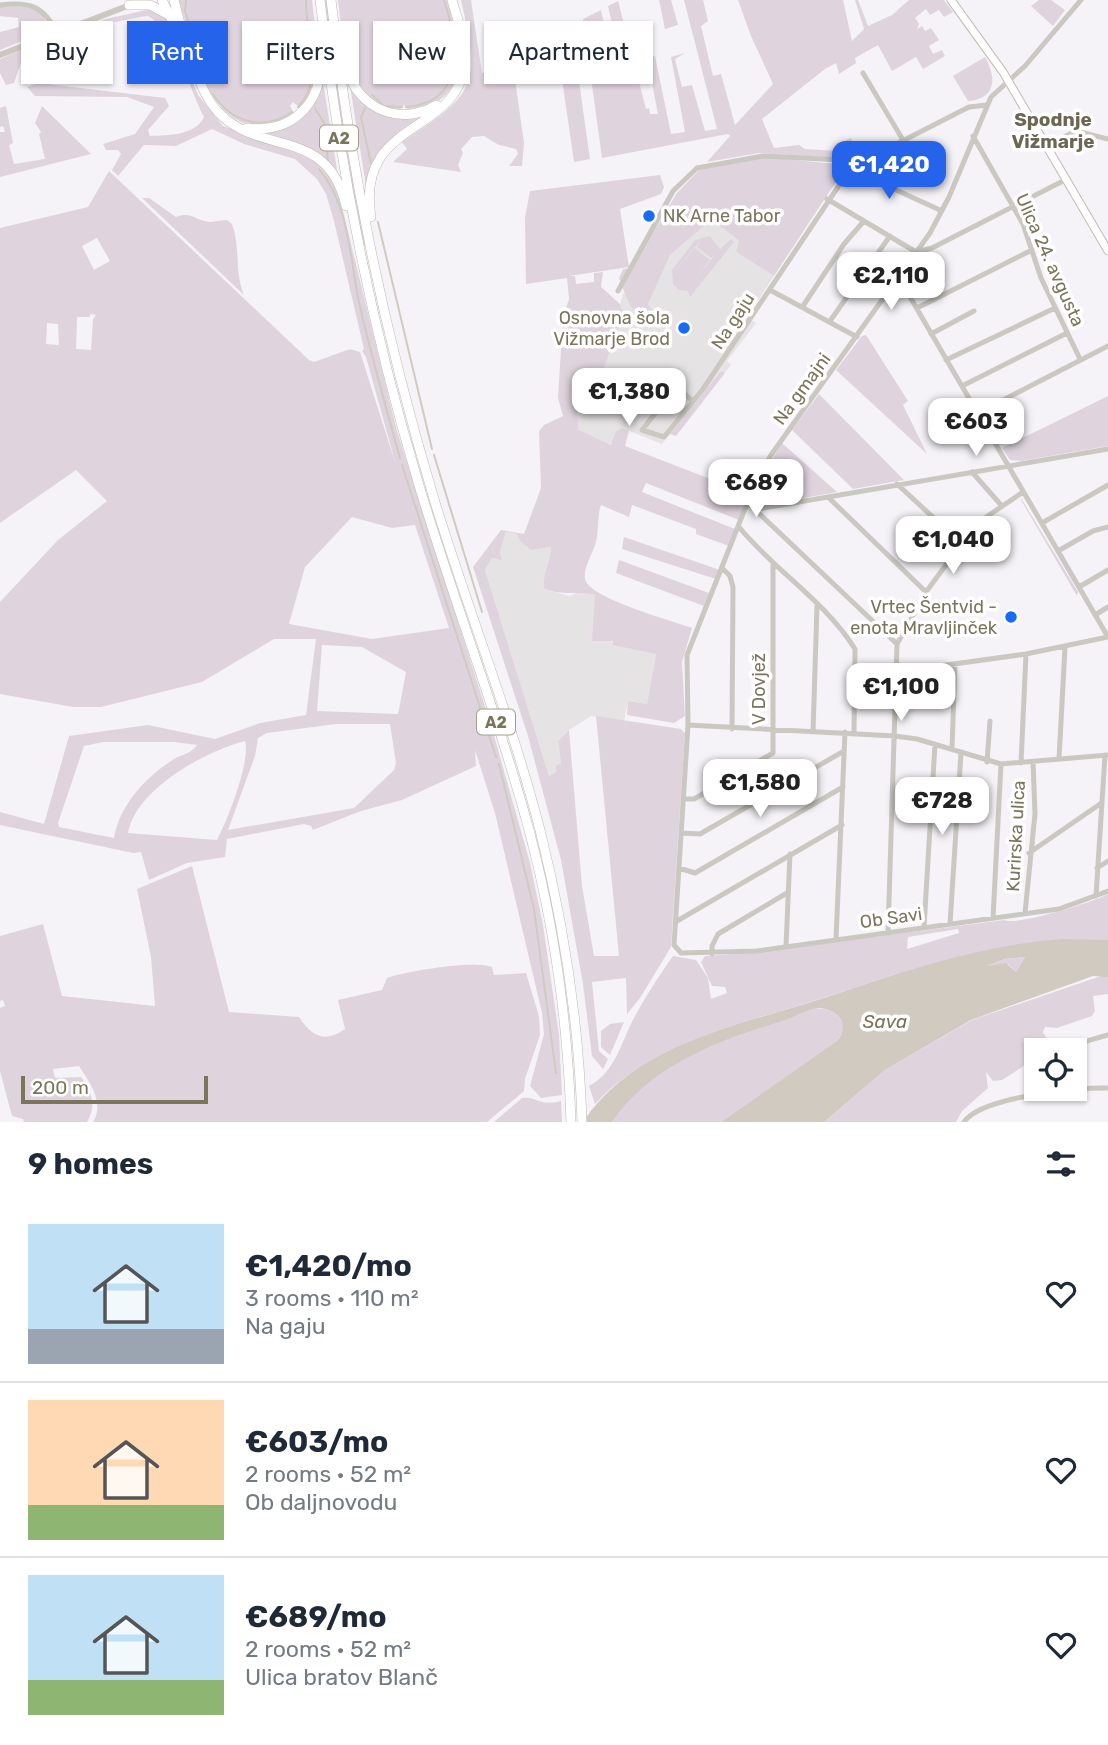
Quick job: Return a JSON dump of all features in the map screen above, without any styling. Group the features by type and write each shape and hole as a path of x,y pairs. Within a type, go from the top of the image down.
{"highway":[{"path":"162,0 172,21"},
{"path":"174,0 179,21"},
{"name":"A2","path":"320,0 340,143 361,258 385,363 418,483 529,833 557,977 570,1089 571,1122"},
{"name":"A2","path":"331,0 369,240 398,367 425,467 540,830 566,961 581,1084 582,1122"},
{"path":"369,240 369,191 380,157 394,141 435,113 451,96 461,79 465,60 452,0"},
{"path":"130,5 155,7 170,17"},
{"path":"333,14 350,80 372,106 392,114 413,115 451,96"},
{"path":"238,127 277,127 292,121 309,106 320,79 318,36 322,17"},
{"path":"202,84 211,103 223,117 238,127 298,146 326,166 343,195 350,230 361,258"}],"main road":[{"path":"951,0 1008,80 1108,251"}],"street":[{"path":"88,21 143,0"},
{"name":"Na gmajni","path":"676,950 688,724 687,655 748,503 771,456 899,278 942,211 987,105 1008,80 1025,66 1081,0"},
{"path":"0,5 34,5 49,21"},
{"path":"0,55 21,47"},
{"path":"863,73 903,140"},
{"name":"Na gaju","path":"693,401 676,387 642,430 664,437 693,401 770,290 827,199 853,167 969,107 987,105"},
{"path":"1047,145 1076,131 1108,139"},
{"name":"Ulica 24. avgusta","path":"973,136 1013,208 1055,308 1080,359"},
{"path":"618,290 673,191 697,168 763,156 842,160 859,173 942,211"},
{"path":"827,199 916,252 932,248 1067,179"},
{"path":"803,306 844,244 864,221"},
{"path":"830,321 890,236"},
{"path":"916,308 1032,250"},
{"path":"895,672 1026,654 1108,637 899,278"},
{"name":"Na gaju","path":"770,290 857,337"},
{"path":"946,360 1055,308"},
{"path":"931,334 974,311"},
{"path":"962,386 1067,333"},
{"path":"978,413 1108,346"},
{"path":"758,509 1108,449"},
{"path":"972,472 1001,505"},
{"path":"897,484 962,544"},
{"path":"1042,523 1108,485"},
{"path":"888,933 897,644 926,592 976,524 1023,492"},
{"path":"828,497 926,592"},
{"path":"748,503 758,509 897,644"},
{"path":"739,527 774,565 817,605 855,649 854,733"},
{"path":"1058,551 1093,531 1108,527"},
{"name":"V Dovjež","path":"683,799 694,799 772,753 774,565"},
{"path":"723,569 730,576 733,587 732,729"},
{"path":"1079,587 1108,570"},
{"path":"813,732 817,605"},
{"path":"1095,615 1108,607"},
{"path":"1059,759 1065,647"},
{"name":"Kurirska ulica","path":"1021,763 1026,654"},
{"path":"952,748 955,665"},
{"path":"987,762 990,721"},
{"path":"688,724 732,729 895,736 952,748 987,762 1001,764 1106,755 1099,818 1096,896"},
{"path":"836,939 845,732"},
{"path":"924,927 935,744"},
{"path":"681,833 700,834 844,751"},
{"path":"950,923 961,753"},
{"name":"Kurirska ulica","path":"1025,913 1035,814 1033,761"},
{"path":"993,918 1001,764"},
{"path":"679,869 695,873 843,786"},
{"path":"1029,853 1100,804"},
{"path":"1099,818 1108,811"},
{"path":"677,920 842,825"},
{"path":"786,946 790,855"},
{"path":"1097,868 1108,861"},
{"name":"Ob Savi","path":"676,950 688,955 712,954 888,933 1059,909 1108,891"},
{"path":"712,954 712,946 718,934 787,893"},
{"path":"1087,1041 1108,1035"},
{"path":"964,1122 979,1110 1000,1102 1108,1088"}],"shaded area":[{"path":"178,0 312,0 314,21 242,21 242,84 315,84 314,90 300,108 293,102 290,106 294,113 281,121 257,126 234,118 215,100 207,84 228,84 228,21 185,21"},
{"path":"324,0 328,0 331,21 327,21"},
{"path":"338,0 447,0 453,21 373,21 373,84 454,84 445,95 430,105 409,111 404,105 399,111 381,106 368,97 358,84 359,21 340,21"},
{"path":"461,0 471,0 484,84 516,84 524,143 522,166 509,166 518,154 516,149 499,145 484,136 472,137 461,149 463,153 458,165 461,172 393,162 407,149 402,142 445,111 470,84 470,21 465,21"},
{"path":"659,0 671,0 678,25 665,29"},
{"path":"684,0 703,0 708,21 701,26 713,76 721,74 735,125 773,84 738,0 843,0 852,41 864,29 855,0 858,0 868,26 892,15 909,0 944,0 953,12 944,17 939,10 930,15 926,9 915,18 919,24 917,29 922,26 925,31 931,28 939,40 929,46 933,54 942,50 945,56 923,69 916,57 892,71 878,45 855,58 856,63 839,74 836,63 825,69 762,119 774,148 799,145 805,149 838,151 845,141 851,138 856,157 853,159 759,153 707,162 730,136 728,134 602,158 592,84 640,84 646,109 649,108 650,114 658,114 652,84 655,56 671,134 685,132 671,57 685,53 675,59 682,87 692,85 705,131 717,129"},
{"path":"1039,0 1051,0 1065,10 1053,26 1031,6"},
{"path":"618,1 623,21 611,21 608,6"},
{"path":"0,7 31,8 41,13 45,21 21,21 21,41 0,50 0,32 19,27 18,18 0,16"},
{"path":"151,9 167,21 154,21 148,16 113,23 101,21"},
{"path":"601,10 603,21 583,21 583,19"},
{"path":"21,50 21,63 14,83 6,85 0,73 0,59"},
{"path":"985,57 991,72 992,86 984,96 968,101 953,76"},
{"path":"46,84 165,98 169,106 148,130 150,136 180,133 194,128 204,117 190,84 193,84 198,95 223,126 310,157 330,177 338,191 397,431 491,725 530,863 543,925 559,1035 562,1095 541,1098 530,1086 544,1034 542,1013 495,813 475,750 476,766 402,800 361,811 313,830 311,826 304,824 227,839 225,857 187,863 149,880 141,852 133,853 0,825 0,812 44,824 69,736 148,725 215,739 260,723 306,715 316,639 274,639 202,682 101,707 73,707 0,694 0,602 58,540 107,501 76,470 0,523 0,228 88,207 109,171 309,360 314,362 350,349 360,352 396,465 366,357 362,351 364,349 334,221 326,194 317,179 295,159 244,144 212,129 176,146 144,145 118,176 112,170 121,154 118,150 106,150 103,144 135,134 154,107 127,97 35,96 27,87","holes":["97,238 110,261 94,270 82,246","90,314 96,315 93,319 91,350 76,349 77,317 90,317","47,323 58,324 59,345 46,344","352,517 392,528 415,525 449,628 372,639 289,624 305,567","322,645 362,647 406,672 398,714 317,711","336,724 390,724 396,763 394,770 354,808 228,830 255,756 258,738 267,733","245,741 245,762 232,806 217,840 128,833 134,817 158,787 192,763","103,742 174,742 197,745 164,766 144,783 128,803 114,838 59,827 58,823 84,746"]},
{"path":"323,84 338,176 302,145 266,133 294,121 313,101"},
{"path":"335,84 341,84 367,245 363,247"},
{"path":"563,84 579,84 590,159 574,162"},
{"path":"350,86 366,104 384,114 405,117 428,113 390,143 377,161 366,186"},
{"path":"6,106 13,143 9,145 14,164 45,159 39,134 41,132 35,123 42,106 91,154 0,177 0,132 5,132 3,126 0,127 0,108"},
{"path":"762,157 847,165 774,276 736,252 739,241 712,219 670,255 648,304 656,317 648,318 635,312 619,278 623,269 631,268 677,193 699,170"},
{"path":"660,175 664,187 661,194 620,209 629,267 569,276 575,276 576,284 594,282 594,273 603,272 601,287 620,304 623,316 591,402 586,411 577,412 579,430 611,445 616,431 622,428 629,431 625,446 749,494 739,520 646,483 642,492 735,529 729,546 696,534 696,529 632,505 629,517 601,505 596,542 585,579 600,594 615,601 692,628 682,662 685,716 674,723 627,715 628,701 647,704 656,654 613,645 613,641 592,641 595,595 557,592 544,588 551,547 531,550 521,542 517,534 506,532 500,552 502,560 492,558 485,570 549,776 556,772 556,766 561,763 558,741 569,730 582,886 594,956 619,956 596,716 681,729 685,733 671,947 627,1014 626,978 592,982 599,1051 608,1059 603,1069 592,1056 583,984 561,860 528,736 473,567 501,530 524,534 541,488 539,431 544,425 563,416 558,398 563,317 569,299 567,278 526,284 525,218 530,191"},
{"path":"142,198 149,198 176,217 189,215 209,222 227,220 232,224 244,295"},
{"name":"Osnovna šola Vižmarje Brod","path":"712,218 740,242 736,252 774,276 747,317 756,323 727,361 731,365 725,373 721,371 662,444 622,428 616,431 612,445 585,434 579,430 577,412 610,345 623,293 646,307 670,255"},
{"path":"710,236 720,249 731,239 734,242 690,297 688,291 679,290 673,284 672,270 695,240","holes":["700,241 697,247 711,258 717,252 690,286 710,260 695,248 674,272"]},
{"path":"866,335 908,401 903,405 927,454 836,370 862,336"},
{"path":"721,371 725,373 676,436 670,434"},
{"path":"819,394 904,480 853,489 792,430"},
{"path":"1108,396 1108,446 1021,461 1010,460 1002,448"},
{"path":"782,443 837,492 798,499 784,483 780,486 764,473"},
{"path":"1021,500 1078,592 1077,596"},
{"path":"506,532 517,534 531,550 551,547 551,561 544,579 550,591 570,596 580,591 595,595 602,639 656,654 647,704 628,701 624,721 591,716 569,730 558,741 561,763 557,772 549,776 485,570 492,558 502,559 500,552"},
{"path":"624,537 720,570 716,579 622,549"},
{"path":"619,560 709,593 704,606 616,573"},
{"path":"192,866 229,1012 299,1017 314,1033 325,1037 345,1029 338,1000 382,990 387,978 409,972 471,965 492,967 494,975 526,973 539,1016 540,1035 525,1079 524,1091 487,1122 93,1122 97,1100 79,1066 53,1069 55,1078 81,1077 85,1083 92,1104 87,1122 24,1122 23,1119 12,1116 0,1071 0,1008 5,1006 3,1000 0,1001 0,936 43,924 62,996 155,1006 151,957 137,889"},
{"path":"1108,894 1108,940 1034,943 966,955 899,973 735,1025 704,1035 646,1063 619,1082 595,1104 589,1086 611,1065 638,1010 673,956 696,960 708,978 711,999 727,993 725,987 712,986 701,962 705,956 751,953 1004,920 1023,920","holes":["958,929 959,933 907,949 908,937"]},
{"path":"1025,957 1016,972 1008,964 987,966 1004,959"},
{"path":"1104,975 1108,977 1108,994 1093,996 1095,1011 1092,1016 1057,1028 1045,1027 1043,1032 1046,1038 1024,1038 1024,1066 1002,1080 993,1081 986,1072 988,1088 962,1111 956,1122 824,1122 885,1070 972,1020"},
{"path":"811,1009 828,1010 840,1018 844,1029 838,1040 721,1122 612,1122 632,1097 677,1062 729,1039"},
{"path":"624,1022 610,1055 601,1047 601,1031 610,1024"},
{"path":"522,1098 548,1103 561,1101 562,1122 494,1122"}],"water":[{"name":"Sava","path":"1063,939 1108,940 1108,977 1093,976 971,1020 885,1070 824,1122 721,1122 838,1040 843,1029 840,1019 832,1012 820,1008 736,1036 689,1056 647,1084 612,1122 583,1122 606,1094 633,1072 695,1039 916,968 1033,942","holes":["1025,957 1016,972 1006,963 987,966 1004,959"]}],"waterway":[{"path":"186,0 185,11 188,21"},
{"path":"298,107 307,95 313,69 306,0"},
{"path":"406,107 426,103 440,94 449,82 453,67 453,34 444,0"},
{"path":"213,94 229,112 249,121 270,121 292,112"},
{"path":"372,95 384,106 402,107"},
{"path":"315,108 324,123 328,161"},
{"path":"365,108 361,117 371,164"},
{"path":"319,169 329,183 343,217 360,307 400,458"},
{"path":"378,222 432,449"},
{"path":"434,455 482,612"},
{"path":"402,465 496,757"},
{"path":"499,764 534,909 556,1073"}],"place":[{"name":"NK Arne Tabor","path":"649,216"},
{"name":"Osnovna šola Vižmarje Brod","path":"684,328"},
{"name":"Vrtec Šentvid - enota Mravljinček","path":"1011,617"}],"district":[{"name":"Spodnje Vižmarje","path":"1053,130"}]}
